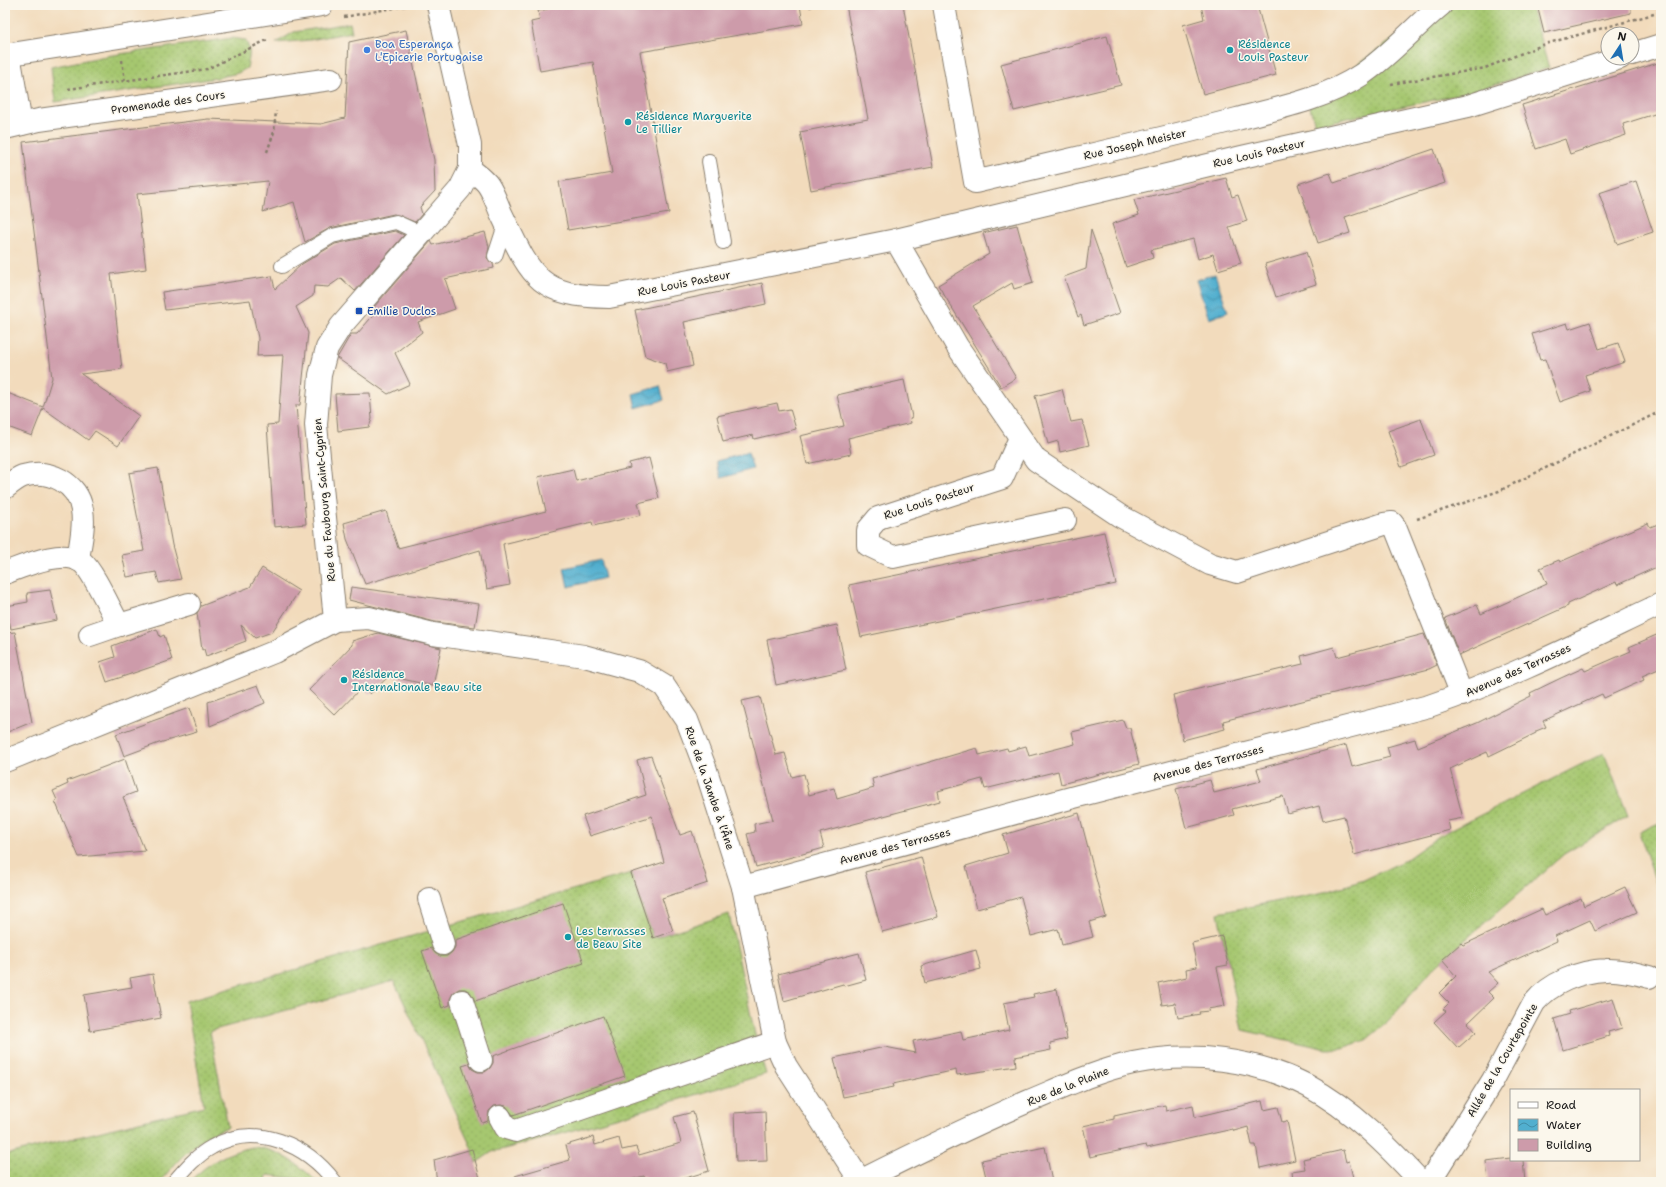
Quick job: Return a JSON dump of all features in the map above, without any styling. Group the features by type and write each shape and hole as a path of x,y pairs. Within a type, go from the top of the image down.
{"street":[{"path":"190,27 232,5"},
{"name":"Rue du Faubourg Saint-Cyprien","path":"335,620 316,425 320,375 327,348 341,326 460,189 470,169 470,145 438,5"},
{"name":"Rue Joseph Meister","path":"944,5 974,182 1210,126 1308,100 1361,75 1388,54 1420,22 1441,5"},
{"path":"13,126 7,54 318,9"},
{"path":"1640,52 1661,45"},
{"name":"Rue Louis Pasteur","path":"470,169 488,184 530,270 543,283 564,293 584,297 609,297 896,240 1242,157 1468,106 1600,64"},
{"name":"Promenade des Cours","path":"13,126 331,79"},
{"path":"896,240 957,346 1036,460 1120,516 1210,564 1237,572 1384,524 1392,523 1395,527 1462,695"},
{"name":"Rue Louis Pasteur","path":"1020,438 1002,478 878,518 868,530 868,545 893,557 1065,520"},
{"path":"5,488 22,476 42,474 56,477 69,486 79,500 83,517 78,560"},
{"path":"5,573 40,560 60,558 78,560 87,568 120,626"},
{"path":"90,635 189,604"},
{"name":"Avenue des Terrasses","path":"743,887 1078,796 1429,706 1462,695 1506,677 1661,604"},
{"name":"Rue de la Jambe à l'Âne","path":"335,620 369,618 432,634 584,656 639,671 653,678 664,686 687,720 706,770 743,887 775,1042 786,1066 860,1182"},
{"path":"5,761 274,652 335,620"},
{"path":"429,899 443,944"},
{"name":"Allée de la Courtepointe","path":"1429,1182 1493,1080 1540,995 1554,985 1598,971 1619,971 1649,977"},
{"path":"462,1001 481,1060"},
{"path":"500,1117 506,1128 516,1130 775,1042"},
{"name":"Rue de la Plaine","path":"860,1182 980,1122 1096,1073 1133,1063 1172,1058 1226,1061 1267,1069 1308,1086 1348,1112 1400,1160 1421,1182"}],"lane":[{"path":"709,161 723,242"},
{"path":"282,266 332,236 396,222 422,234"},
{"path":"495,256 506,222"},
{"path":"174,1182 198,1157 211,1147 224,1141 250,1136 264,1136 291,1144 311,1158 329,1174 335,1182"}],"path":[{"path":"318,9 410,5"},
{"path":"1389,85 1485,68 1545,44 1661,12"},
{"path":"65,90 207,69 272,37"},
{"path":"119,38 129,108"},
{"path":"267,152 274,132 277,87"},
{"path":"1395,527 1499,491 1661,411"}],"green space":[{"path":"1441,5 1530,5 1549,68 1467,93 1315,125 1308,100"},
{"path":"350,23 352,32 310,40 276,43 294,32"},
{"path":"232,38 245,40 249,47 247,68 238,73 216,78 55,102 51,67 106,56"},
{"path":"1604,753 1628,816 1564,854 1433,968 1389,1021 1366,1040 1342,1048 1327,1049 1242,1030 1218,913 1329,891 1364,880 1405,860 1439,836"},
{"path":"1661,822 1661,898 1639,832"},
{"path":"631,873 653,938 729,914 757,1044 766,1074 547,1138 492,1152 476,1163 472,1149 394,981 210,1031 228,1127 217,1131 198,1143 174,1165 160,1182 5,1182 5,1155 204,1106 186,1001"},
{"path":"253,1147 262,1148 288,1158 317,1182 300,1182 300,1179 267,1175 266,1182 189,1182 203,1169 218,1159 234,1152"}],"water":[{"path":"1215,274 1228,312 1209,319 1196,280"},
{"path":"660,386 664,400 636,408 633,394"},
{"path":"748,453 753,469 721,478 716,461"},
{"path":"601,560 605,578 568,587 564,568"}],"building":[{"name":"Résidence Marguerite Le Tillier","path":"547,5 800,5 803,24 640,52 669,213 568,230 559,182 612,173 593,62 540,71 531,22 540,20 538,11 548,9"},
{"path":"846,5 903,5 933,167 811,190 800,132 868,119"},
{"name":"Résidence Louis Pasteur","path":"1201,5 1257,5 1276,75 1203,94 1183,25 1204,19"},
{"path":"1537,5 1631,5 1631,13 1544,33"},
{"path":"406,30 434,160 435,191 420,207 422,214 415,222 394,214 330,228 305,242 294,202 263,212 268,181 137,194 146,269 111,274 122,369 81,374 139,416 118,446 95,431 88,440 43,408 32,436 5,426 5,392 43,407 52,378 23,142 208,119 321,124 345,118 349,42"},
{"path":"1107,36 1121,85 1014,111 1001,64"},
{"path":"1661,62 1661,112 1623,124 1626,135 1570,154 1565,139 1536,149 1522,105"},
{"path":"1434,149 1445,183 1345,217 1350,233 1318,243 1298,184 1330,173 1334,183"},
{"path":"1226,178 1232,197 1238,195 1247,221 1229,227 1241,263 1218,270 1213,254 1198,259 1193,239 1151,250 1153,258 1126,267 1112,224 1139,215 1134,200"},
{"path":"1636,181 1653,232 1617,244 1599,193"},
{"path":"1017,225 1033,283 1014,289 1012,283 973,306 1016,378 1001,387 938,285 989,254 983,233"},
{"path":"1091,230 1120,313 1084,325 1081,315 1078,317 1064,277 1086,269"},
{"path":"395,231 404,235 355,291 341,278 328,287 314,286 313,296 296,307 308,333 300,405 296,405 306,524 274,527 267,425 278,424 283,355 257,356 258,338 250,300 165,310 162,292 272,276 275,289 302,264 335,244"},
{"path":"485,232 489,247 487,258 493,264 494,268 445,279 455,309 418,322 422,332 395,353 410,384 388,394 337,358 351,334 357,334 377,311 373,308 431,241 433,245"},
{"path":"1306,252 1316,284 1276,297 1265,264"},
{"path":"762,283 766,304 684,322 693,366 667,372 665,363 645,356 635,310"},
{"path":"1590,322 1599,349 1618,343 1625,362 1585,375 1590,391 1560,402 1545,359 1540,360 1532,334 1567,323 1569,329"},
{"path":"904,380 912,417 910,418 911,423 848,438 851,454 807,464 800,436 844,426 837,395"},
{"path":"1062,389 1071,422 1082,420 1089,445 1060,452 1058,441 1048,444 1035,396"},
{"path":"370,393 372,419 369,427 338,431 335,394"},
{"path":"777,403 779,411 790,409 796,429 754,439 753,435 723,442 717,416"},
{"path":"1421,419 1434,455 1401,467 1388,431"},
{"path":"649,458 659,498 638,503 641,515 593,526 592,522 503,544 510,585 487,589 480,550 365,584 347,539 344,523 386,511 398,548 546,511 538,477 573,469 576,481 630,468 629,463"},
{"path":"158,468 172,545 181,579 159,583 156,572 127,577 122,555 144,551 129,473"},
{"path":"1648,523 1650,527 1661,523 1661,565 1617,585 1616,582 1568,604 1568,606 1459,655 1445,618 1477,605 1481,614 1547,584 1540,568 1559,560 1560,562"},
{"path":"1104,532 1116,584 861,637 849,585"},
{"path":"262,568 299,591 272,632 255,638 241,625 246,641 206,656 204,649 202,650 197,613 201,606 250,587"},
{"path":"351,587 479,604 475,627 435,622 349,600"},
{"path":"50,590 57,620 11,629 6,606 28,602 27,593"},
{"path":"837,625 846,670 776,685 767,640"},
{"path":"157,629 160,637 164,635 172,660 107,682 100,662 115,657 112,646"},
{"path":"15,632 32,722 5,733 5,633"},
{"name":"Résidence Internationale Beau site","path":"378,633 441,648 433,686 389,676 370,694 362,687 335,715 309,690 352,645 352,641"},
{"path":"1661,633 1661,668 1642,676 1644,680 1604,698 1602,694 1543,721 1546,727 1536,731 1536,733 1489,756 1487,752 1450,769 1463,818 1448,821 1450,830 1354,855 1344,816 1323,821 1319,806 1288,814 1283,796 1232,809 1234,815 1186,828 1176,789 1210,780 1214,793 1261,781 1257,769 1346,745 1352,767 1390,757 1387,747 1415,739 1418,747 1477,723 1531,696 1530,693 1583,668 1585,671 1631,651 1629,647"},
{"path":"1424,634 1437,665 1429,669 1223,721 1225,729 1183,740 1173,695 1303,664 1301,656 1334,647 1337,657"},
{"path":"258,685 265,703 210,726 208,702"},
{"path":"760,697 776,755 785,753 792,777 804,774 809,795 834,788 837,799 874,788 872,779 977,748 979,755 1007,748 1008,751 1026,746 1029,756 1075,744 1072,732 1123,720 1126,728 1130,728 1139,764 1061,784 1058,771 985,789 982,779 938,791 940,801 820,833 824,848 756,867 747,834 755,832 754,824 773,820 742,701"},
{"path":"189,708 197,732 159,743 124,756 116,734"},
{"path":"651,756 680,835 692,831 708,883 662,898 673,931 653,938 631,873 664,862 652,816 590,836 583,816 646,795 637,760"},
{"path":"125,759 136,792 123,797 145,851 79,857 55,801 57,800 53,791 68,784 67,781"},
{"path":"1079,813 1106,917 1089,922 1093,937 1062,945 1058,929 1031,936 1021,897 977,909 966,866 1008,853 1003,835"},
{"path":"921,857 938,917 882,932 865,872"},
{"path":"1625,887 1637,912 1595,931 1590,920 1555,936 1557,941 1488,972 1498,983 1488,992 1494,998 1468,1023 1476,1032 1458,1048 1434,1022 1446,1011 1443,1009 1449,1003 1439,993 1456,976 1442,960 1461,943 1463,945 1542,909 1545,915 1581,898 1584,906"},
{"path":"563,903 584,963 475,1001 470,992 465,989 459,989 453,993 450,999 450,1005 442,1008 422,951 431,948 440,956 447,956 455,947 455,940"},
{"path":"1222,936 1228,965 1217,967 1225,1006 1208,1009 1209,1011 1199,1012 1200,1014 1178,1018 1175,1003 1162,1005 1158,983 1187,977 1186,969 1197,967 1192,943"},
{"path":"976,950 981,969 925,983 921,966"},
{"path":"859,953 866,980 844,986 843,984 784,1001 778,974"},
{"path":"153,974 161,1018 90,1031 84,995 132,987 130,978"},
{"path":"1057,989 1067,1039 1050,1043 1051,1050 1015,1057 1016,1066 957,1075 956,1070 893,1084 894,1087 843,1097 834,1058 885,1047 916,1053 913,1041 961,1031 963,1040 1009,1030 1004,1003 1034,997 1033,994"},
{"path":"1613,998 1622,1028 1608,1032 1609,1036 1563,1050 1554,1019 1570,1014 1569,1011"},
{"path":"603,1016 625,1076 513,1115 506,1106 494,1106 489,1111 488,1121 482,1123 462,1066 469,1064 472,1069 478,1072 485,1072 493,1063 493,1056"},
{"path":"1262,1101 1264,1110 1278,1107 1282,1122 1287,1121 1295,1160 1260,1168 1256,1145 1252,1145 1248,1127 1147,1148 1146,1145 1090,1157 1083,1126 1114,1119 1114,1116 1165,1105 1166,1111 1193,1105 1195,1117"},
{"path":"765,1111 767,1161 736,1162 734,1113"},
{"path":"693,1112 709,1171 672,1182 646,1182 644,1176 622,1182 516,1182 515,1176 570,1160 566,1145 593,1137 595,1145 619,1138 622,1150 636,1147 639,1155 681,1143 674,1117"},
{"path":"1045,1147 1052,1182 987,1182 982,1160"},
{"path":"472,1149 481,1182 437,1182 434,1160"},
{"path":"1343,1150 1346,1162 1349,1161 1354,1182 1293,1182 1292,1171 1305,1169 1303,1159"},
{"path":"1510,1158 1510,1161 1523,1161 1525,1182 1488,1182 1486,1161"}],"place":[{"name":"Boa Esperança L'Epicerie Portugaise","path":"367,50"},
{"name":"Résidence Louis Pasteur","path":"1230,50"},
{"name":"Résidence Marguerite Le Tillier","path":"628,122"},
{"name":"Emilie Duclos","path":"359,311"},
{"name":"Résidence Internationale Beau site","path":"344,680"},
{"name":"Les terrasses de Beau Site","path":"568,937"}]}
